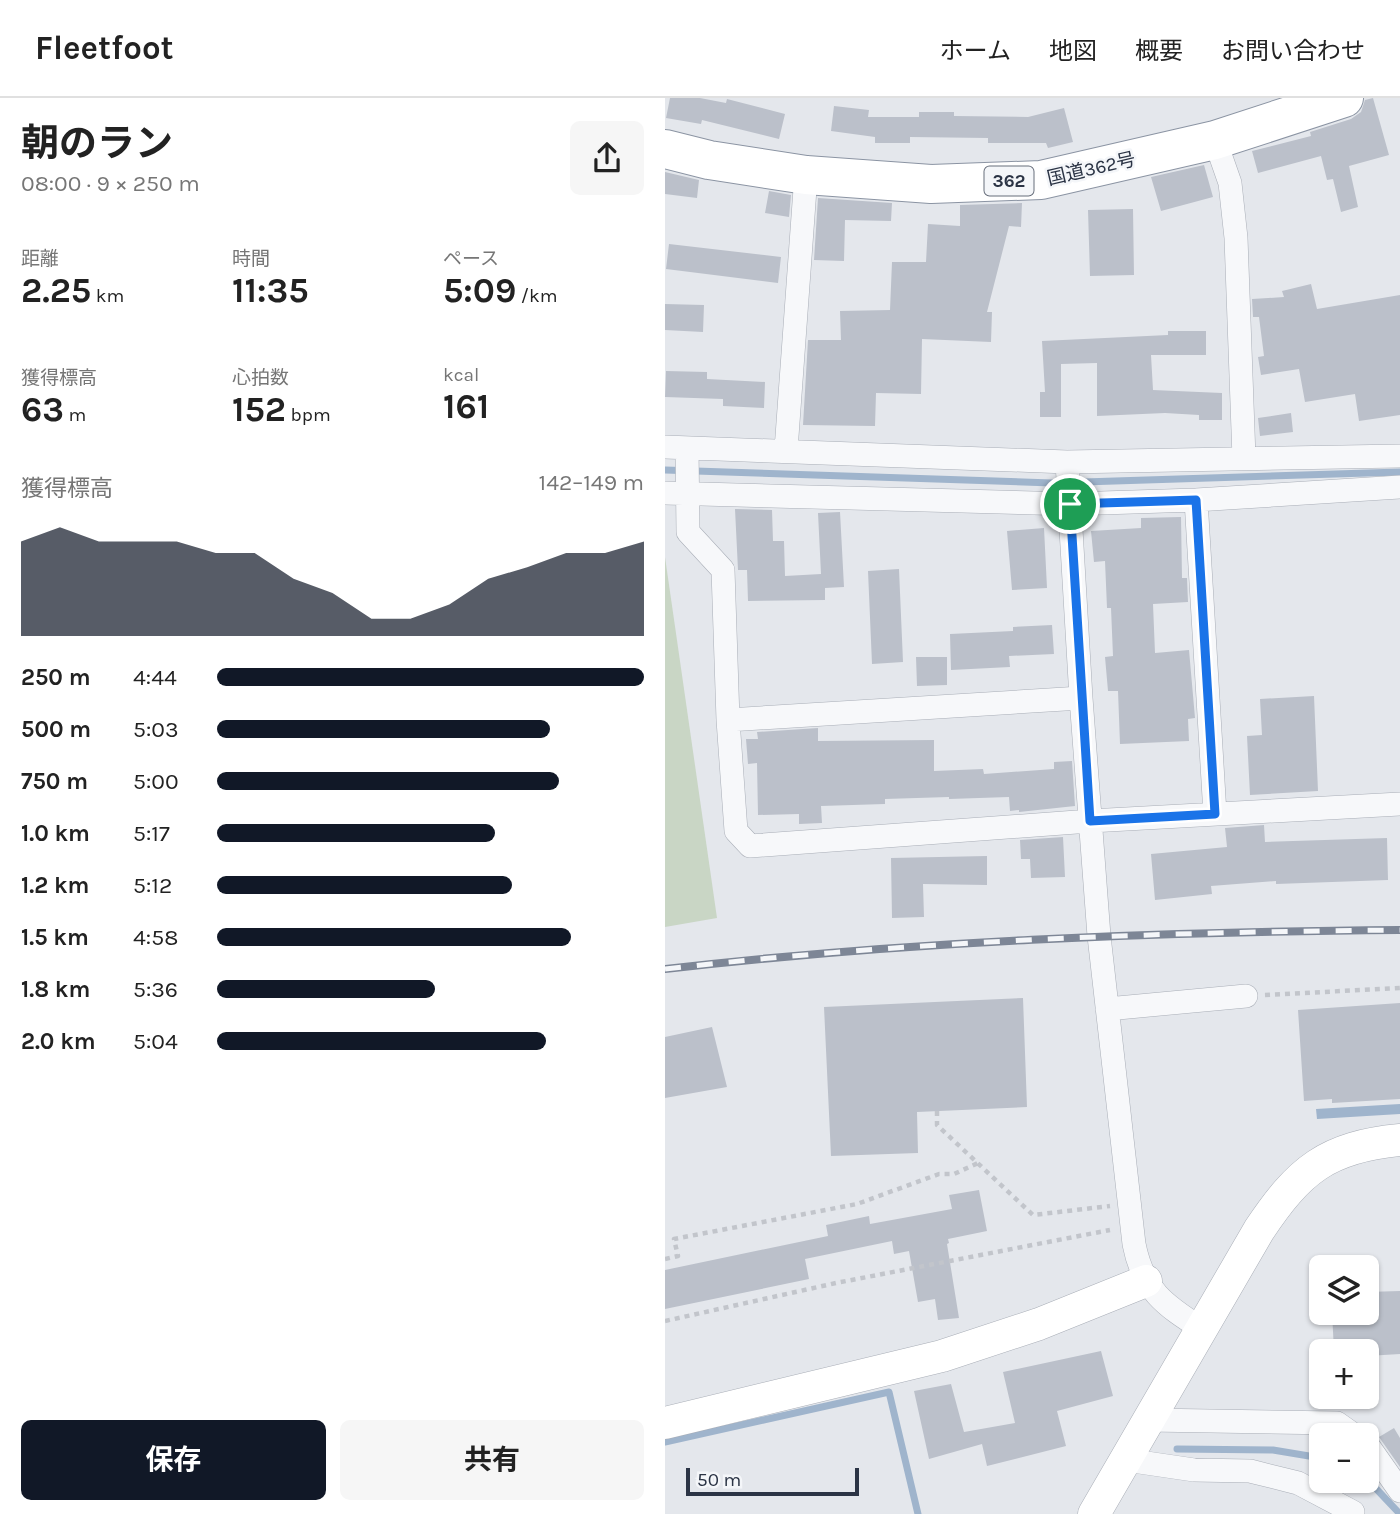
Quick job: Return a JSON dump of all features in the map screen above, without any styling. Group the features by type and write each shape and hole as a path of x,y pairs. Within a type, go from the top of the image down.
{"highway":[{"name":"国道362号","path":"665,149 806,175 931,184 1041,180 1215,140 1344,98"}],"street":[{"path":"1215,140 1230,183 1236,238 1244,458"},
{"path":"786,450 806,175"},
{"path":"1400,456 1067,462 676,447 676,494 688,532 723,570 728,720 737,831 750,846 1090,821 1400,804"},
{"path":"1067,462 1090,821 1107,1009 1137,1262 1146,1281 1167,1307 1202,1329"},
{"path":"676,494 1070,504 1196,500 1400,487"},
{"path":"1196,500 1215,814"},
{"path":"728,720 1081,698"},
{"path":"1107,1009 1246,996"},
{"path":"1094,1514 1269,1215 1305,1173 1333,1154 1367,1144 1400,1140"},
{"path":"665,1423 942,1356 1039,1324 1146,1281"},
{"path":"1149,1420 1337,1423"},
{"path":"1126,1460 1194,1470 1250,1471 1298,1483 1353,1512"},
{"path":"1379,1461 1400,1491"}],"path":[{"path":"1246,996 1400,988"},
{"path":"937,1111 937,1125 1033,1215 1129,1203"},
{"path":"665,1259 678,1256 674,1239 857,1203 939,1174 954,1174 978,1163"},
{"path":"665,1321 849,1280 1132,1226"}],"green space":[{"path":"665,557 717,918 665,927"}],"water":[{"path":"1400,1104 1400,1114 1317,1119 1316,1109"}],"building":[{"path":"670,98 700,98 726,103 727,99 785,114 779,139 702,120 701,124 666,118"},
{"path":"1373,98 1389,155 1349,166 1358,207 1341,212 1333,179 1327,180 1321,156 1258,173 1252,151 1311,136 1310,132 1351,119 1361,112 1365,100"},
{"path":"834,106 869,110 868,117 919,117 919,112 954,112 954,116 1028,117 1064,108 1073,142 1048,148 1046,143 988,143 988,138 910,137 910,143 875,143 875,137 831,131"},
{"path":"1204,165 1213,197 1161,211 1151,177"},
{"path":"665,172 699,180 697,198 665,194"},
{"path":"769,191 791,195 789,217 765,213"},
{"path":"818,198 892,203 891,221 845,220 844,261 814,260"},
{"path":"1022,203 1021,227 1009,226 987,312 992,312 991,342 922,339 921,394 876,393 875,426 803,425 808,340 841,340 840,311 890,310 892,262 926,262 928,224 960,226 960,205"},
{"path":"1133,209 1134,275 1090,276 1088,210"},
{"path":"669,244 781,257 778,283 666,269"},
{"path":"1311,284 1317,309 1400,295 1400,415 1359,421 1355,394 1305,402 1299,369 1261,375 1258,357 1264,356 1259,317 1253,317 1252,299 1284,297 1282,291"},
{"path":"665,304 704,305 703,332 665,330"},
{"path":"1168,331 1206,331 1206,355 1151,355 1153,390 1222,393 1222,420 1199,420 1199,415 1165,413 1097,416 1097,363 1061,364 1061,417 1040,417 1040,392 1045,392 1042,341 1168,335"},
{"path":"666,371 707,372 707,379 765,382 764,408 723,406 723,399 665,397"},
{"path":"1291,413 1293,432 1260,436 1258,418"},
{"path":"735,509 772,510 773,541 784,541 785,576 821,574 818,513 840,512 844,587 825,588 825,600 748,601 747,570 738,570"},
{"path":"1181,517 1182,578 1187,578 1188,602 1153,604 1155,653 1189,650 1195,718 1188,719 1189,741 1120,744 1118,691 1108,691 1105,657 1113,656 1105,561 1094,562 1091,531 1141,528 1141,518"},
{"path":"1044,528 1047,588 1012,590 1007,531"},
{"path":"899,569 903,662 872,664 868,571"},
{"path":"1052,625 1054,654 1009,656 1010,667 951,670 950,634 1013,631 1013,627"},
{"path":"916,657 947,657 947,685 917,686"},
{"path":"1314,696 1318,791 1250,795 1247,736 1262,735 1260,699"},
{"path":"818,728 818,741 934,740 934,771 983,769 984,774 1054,769 1054,762 1072,761 1075,806 1019,812 1010,811 1009,797 949,797 885,799 885,804 821,806 822,823 799,824 799,814 758,815 757,763 748,764 746,739 758,739 757,732"},
{"path":"1264,825 1265,842 1387,838 1388,880 1276,884 1276,881 1211,886 1212,894 1155,900 1151,854 1227,847 1225,828"},
{"path":"1063,837 1065,877 1031,878 1030,859 1021,859 1020,840"},
{"path":"987,856 987,885 923,884 924,917 892,918 891,858"},
{"path":"1023,998 1027,1107 917,1112 918,1153 831,1156 824,1007"},
{"path":"1400,1003 1400,1099 1332,1103 1332,1099 1304,1101 1298,1010"},
{"path":"712,1027 727,1087 665,1098 665,1037"},
{"path":"979,1190 987,1231 948,1239 947,1244 959,1318 938,1320 935,1299 918,1302 909,1251 894,1254 892,1241 805,1259 809,1279 665,1309 665,1270 828,1236 826,1225 869,1216 870,1224 952,1209 949,1195"},
{"path":"1400,1291 1400,1354 1379,1355 1379,1339 1333,1339 1333,1325 1379,1325 1379,1292"},
{"path":"1101,1351 1113,1396 1057,1411 1066,1446 987,1466 982,1444 929,1459 914,1391 951,1384 964,1432 1015,1423 1003,1372"},
{"path":"1394,1428 1400,1438 1400,1467 1379,1437"}],"waterway":[{"path":"665,470 1052,483 1400,472"},
{"path":"665,1442 889,1392 918,1514"},
{"path":"1177,1449 1273,1450 1309,1456"},
{"path":"1379,1492 1400,1514"}],"railway":[{"path":"665,969 848,951 1032,940 1400,930"}],"route":[{"path":"1196,500 1215,814 1090,821 1070,504 1196,500"}]}
